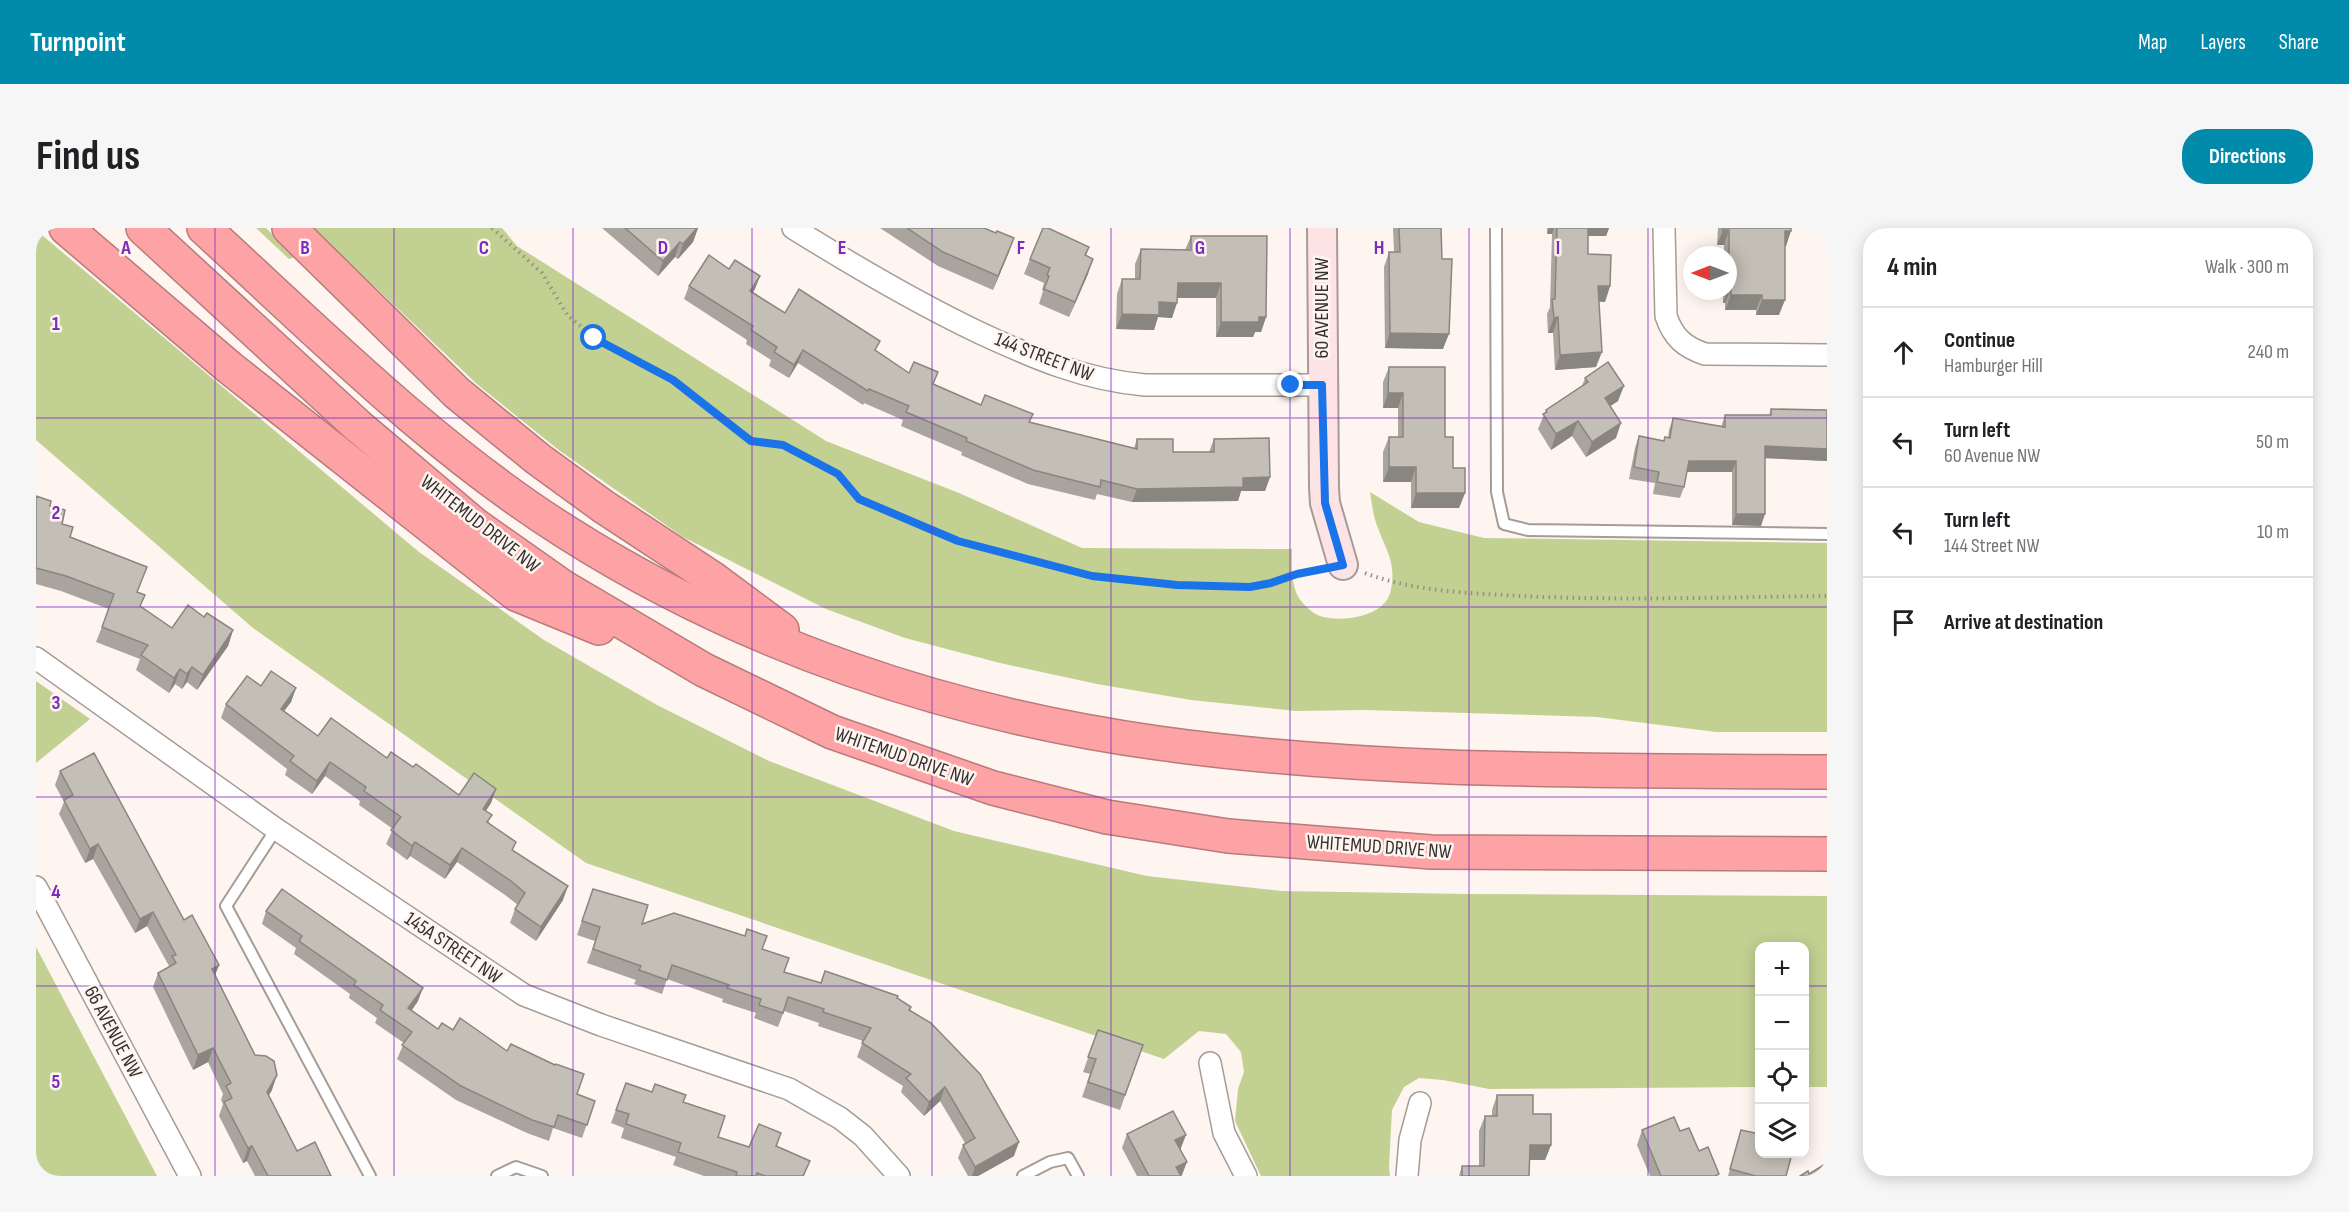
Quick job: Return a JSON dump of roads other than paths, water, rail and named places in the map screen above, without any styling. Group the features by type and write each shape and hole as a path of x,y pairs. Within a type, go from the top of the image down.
{"highway":[{"path":"66,228 230,368 516,594 704,670"},
{"name":"WHITEMUD DRIVE NW","path":"143,228 358,426 475,525 563,587 704,670 832,732 993,788 1107,817 1228,836 1431,852 1827,854"},
{"name":"WHITEMUD DRIVE NW","path":"204,228 461,459 564,531 628,570 721,618 825,662 892,684 1021,717 1157,743 1243,753 1383,764 1536,770 1827,772"},
{"path":"289,228 457,393 538,459 604,507 712,578 825,662"}],"street":[{"name":"144 STREET NW","path":"793,228 869,276 933,310 1036,359 1082,375 1123,384 1145,385 1322,385"},
{"name":"60 AVENUE NW","path":"1322,228 1324,496 1343,565"},
{"path":"1664,228 1666,316 1671,330 1680,342 1692,350 1705,354 1827,355"},
{"name":"145A STREET NW","path":"36,658 276,829 524,995 601,1025 789,1089 840,1118 863,1136 899,1176"},
{"name":"66 AVENUE NW","path":"36,887 190,1176"},
{"path":"1210,1064 1224,1133 1246,1176"},
{"path":"1407,1176 1410,1140 1420,1103"}],"lane":[{"path":"1496,228 1497,492 1504,524 1528,530 1827,534"},
{"path":"276,829 226,906 370,1176"},
{"path":"1023,1176 1050,1162 1068,1158 1078,1176"},
{"path":"497,1176 516,1167 542,1176"}]}
